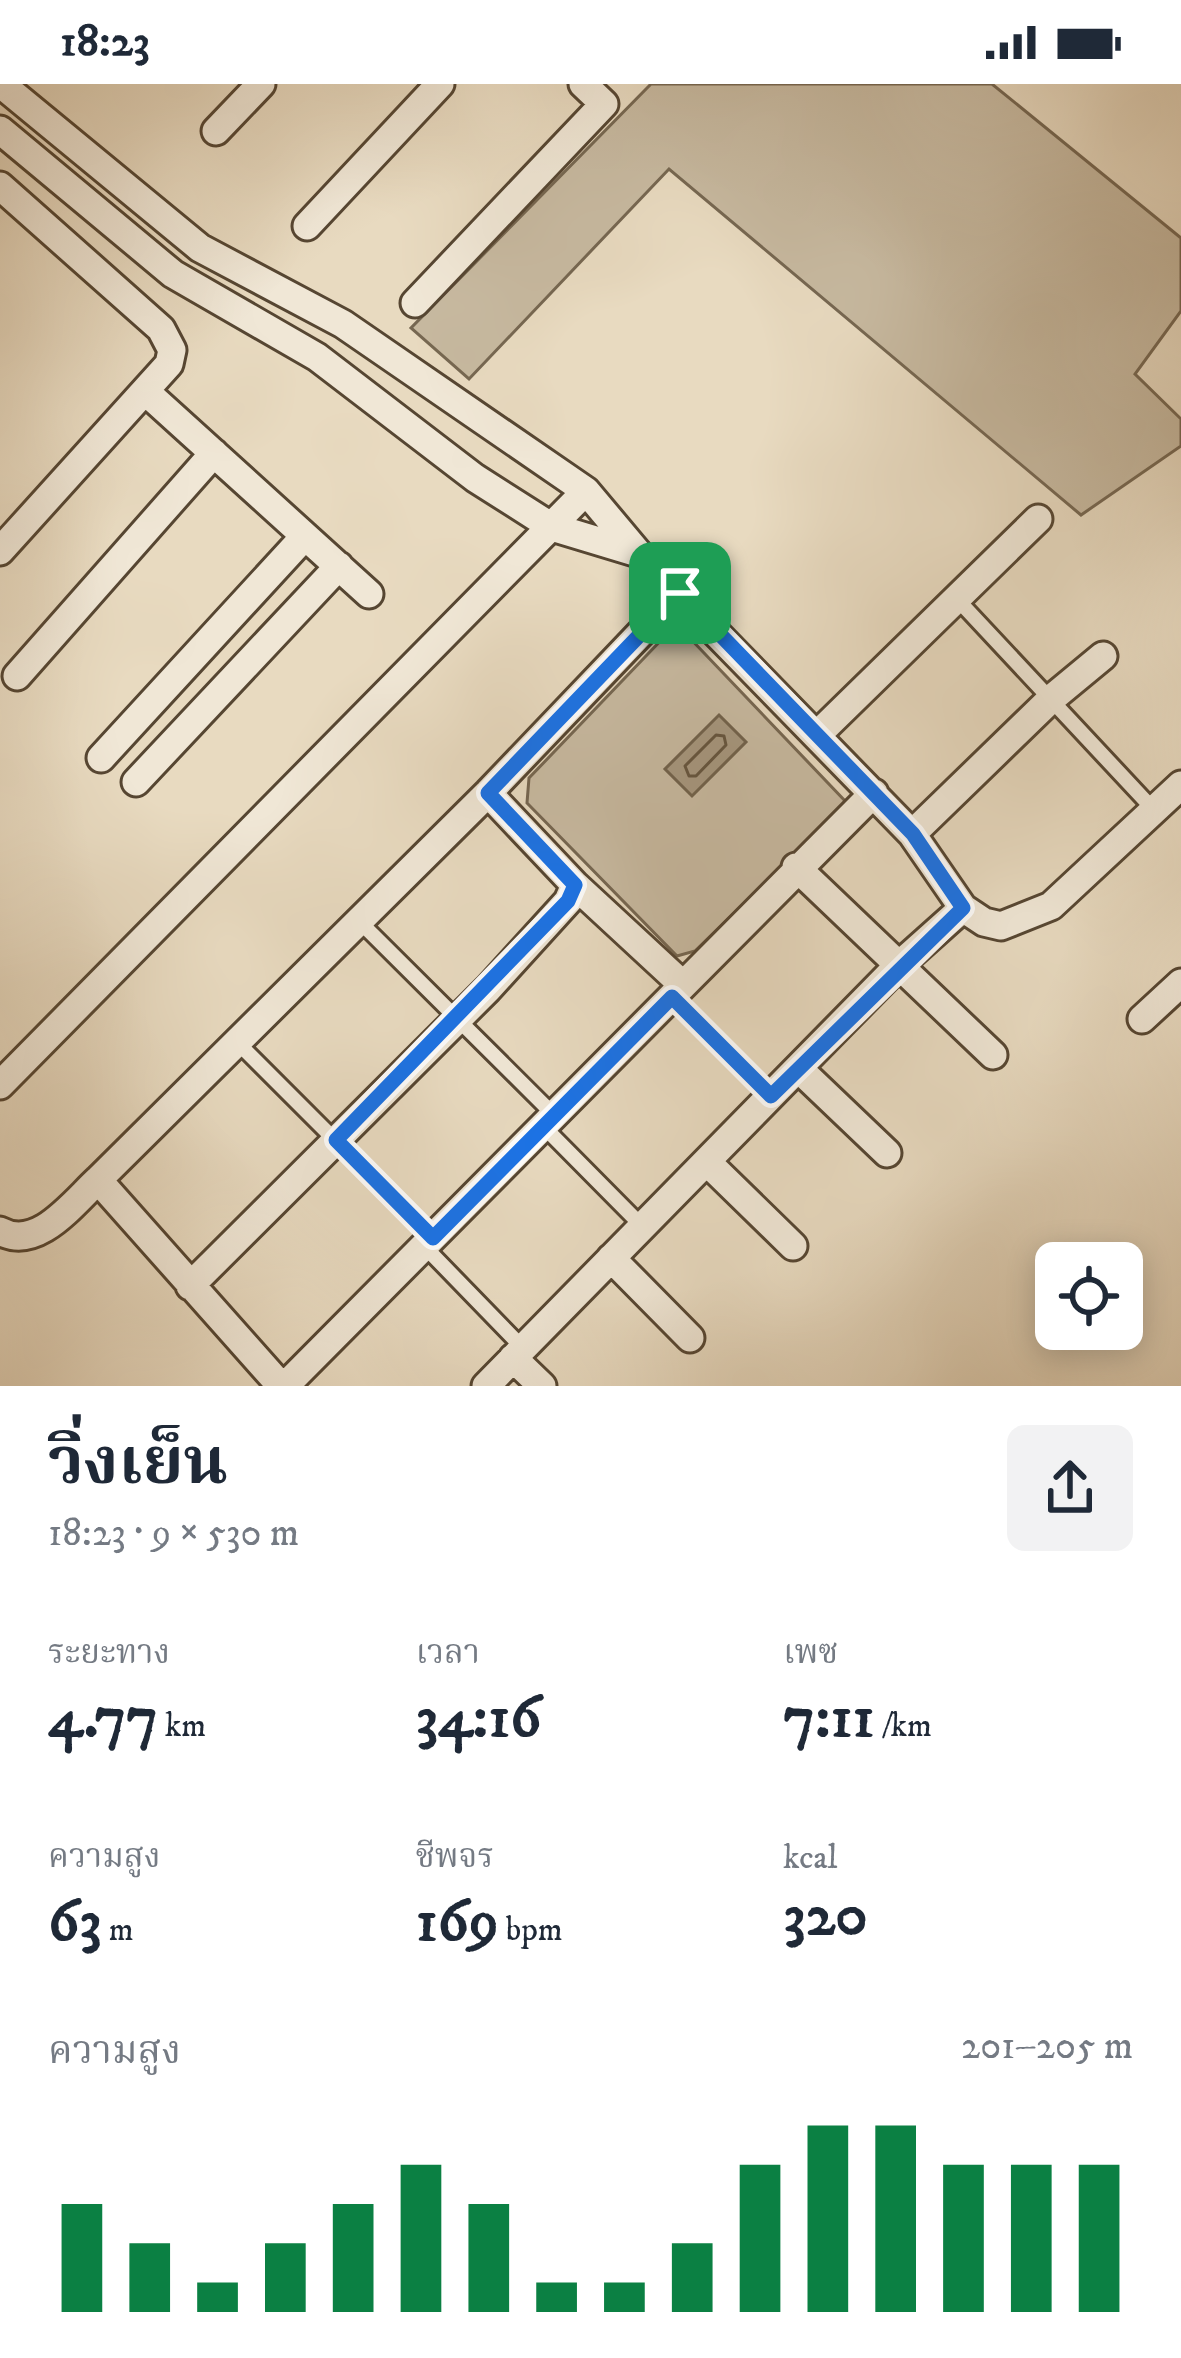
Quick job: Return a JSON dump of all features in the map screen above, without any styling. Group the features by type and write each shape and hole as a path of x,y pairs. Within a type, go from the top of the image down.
{"street":[{"path":"216,131 261,84"},
{"path":"308,226 440,84"},
{"path":"415,303 604,104 583,84"},
{"path":"11,86 54,128 200,248 343,324 586,490 638,553 913,834 963,908 1001,926 1051,906 1172,798"},
{"path":"27,154 54,128"},
{"path":"0,130 206,297 317,357 476,478 552,526 638,553"},
{"path":"0,186 161,329 172,350 169,364 0,551"},
{"path":"206,297 229,264"},
{"path":"317,357 343,324"},
{"path":"145,391 369,594"},
{"path":"17,676 214,453"},
{"path":"0,1085 586,490"},
{"path":"819,734 1038,520"},
{"path":"101,758 305,536"},
{"path":"136,782 339,566"},
{"path":"0,1231 11,1237 37,1234 98,1180 488,793 680,593"},
{"path":"913,834 1051,699 1103,656"},
{"path":"488,793 678,991"},
{"path":"98,1180 283,1386 874,793"},
{"path":"796,868 993,1055"},
{"path":"190,1286 458,1019 558,913 575,885"},
{"path":"486,1386 898,966 963,908"},
{"path":"1142,1019 1181,983"},
{"path":"800,1069 887,1153"},
{"path":"707,1162 793,1246"},
{"path":"611,1258 690,1338"},
{"path":"518,1353 542,1386"}],"lane":[{"path":"957,598 1051,699 1172,798"},
{"path":"358,920 458,1019 643,1227"},
{"path":"678,991 771,1096"},
{"path":"237,1041 428,1242 518,1353"}],"shaded area":[{"path":"651,84 992,84 1181,238 1181,311 1135,374 1181,419 1181,446 1081,515 669,169 469,379 411,328"},
{"path":"669,632 684,632 847,803 695,951 677,956 527,803 529,778"}],"water":[{"path":"719,715 746,742 692,796 665,769"}],"route":[{"path":"680,593 913,834 963,908 898,966 771,1096 672,997 433,1238 336,1140 488,989 568,901 575,885 488,793 680,593"}]}
